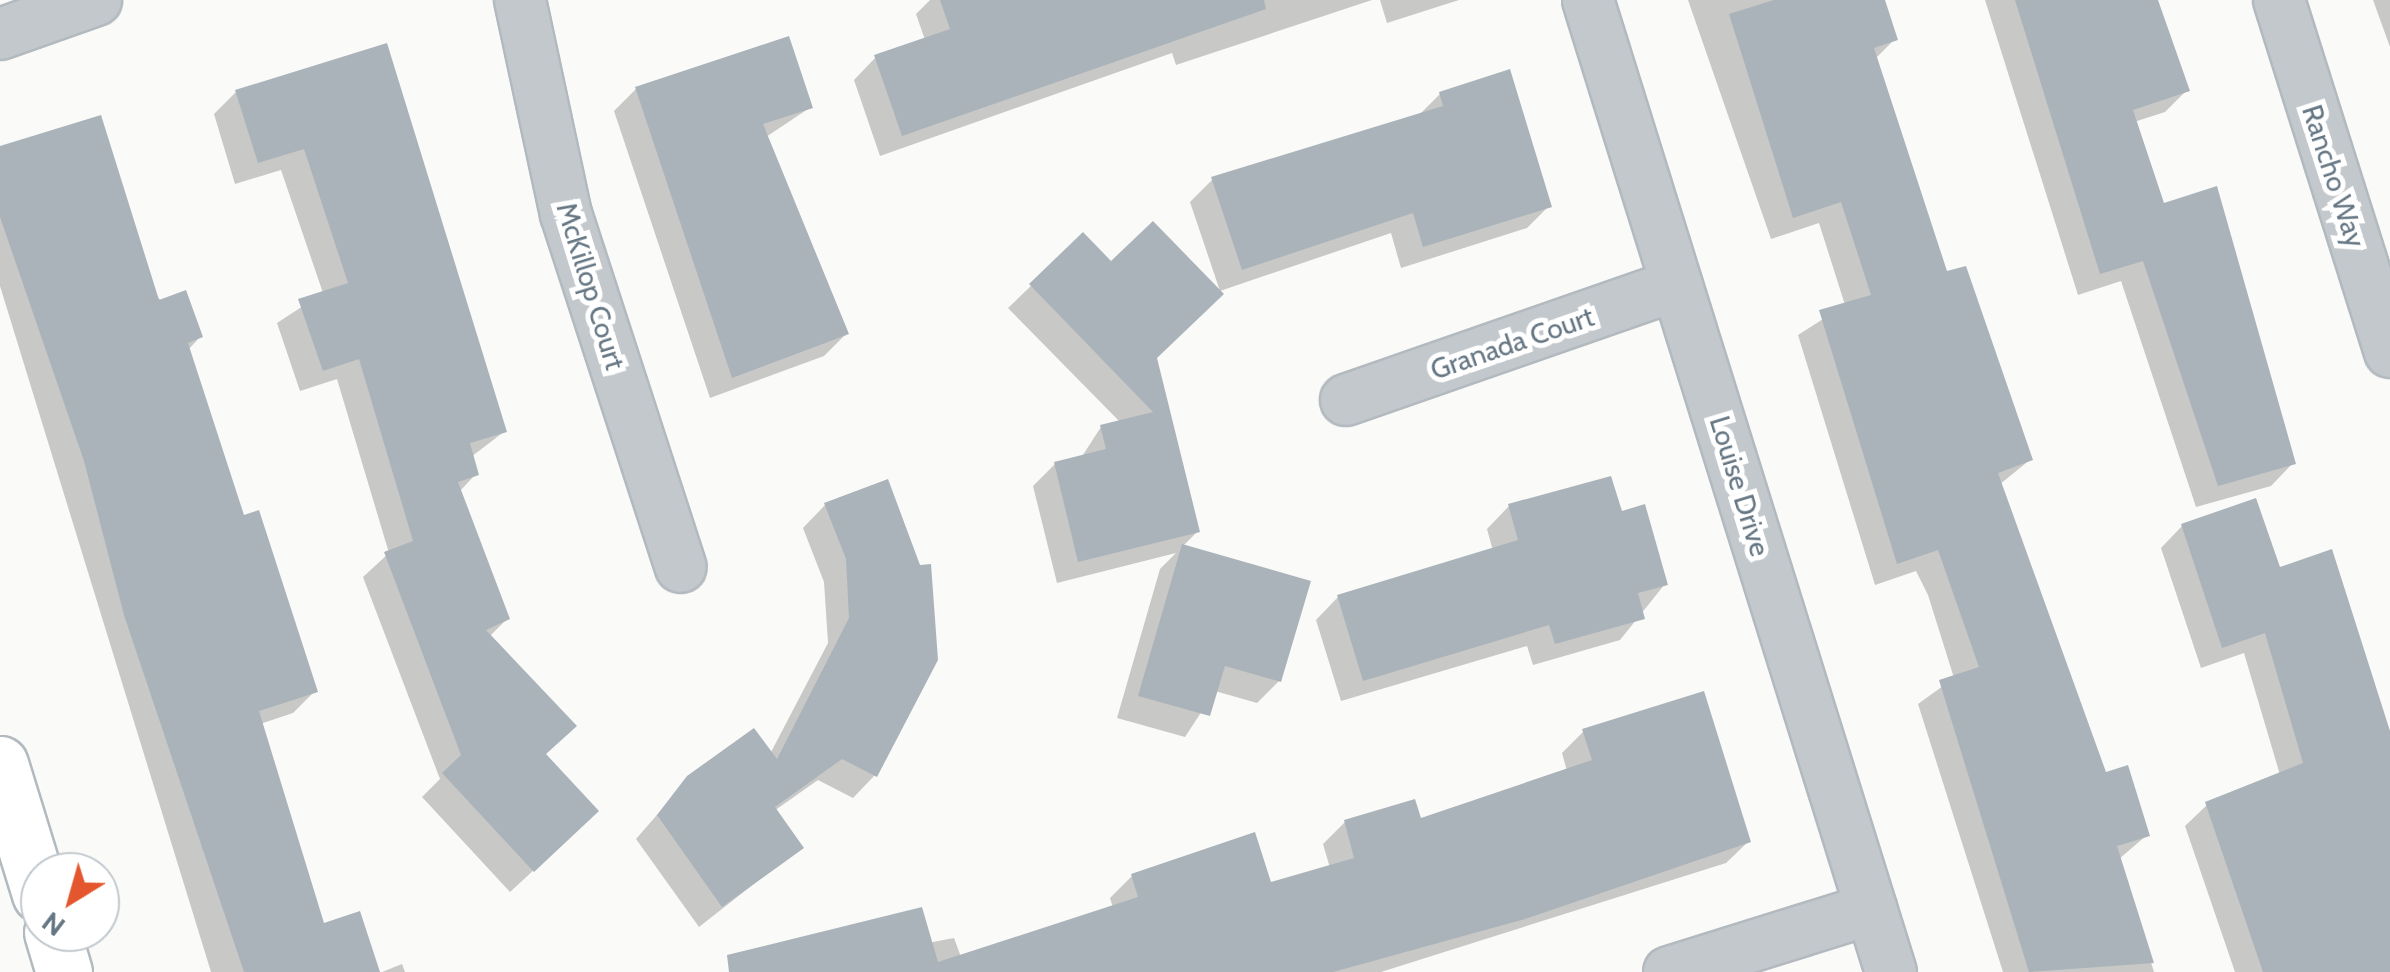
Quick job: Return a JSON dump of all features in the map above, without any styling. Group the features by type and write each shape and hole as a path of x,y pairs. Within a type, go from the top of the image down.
{"main road":[{"path":"0,764 27,852"}],"street":[{"path":"0,34 96,0"},
{"name":"McKillop Court","path":"520,0 566,214 680,567"},
{"name":"Louise Drive","path":"1588,0 1891,972"},
{"name":"Rancho Way","path":"2279,0 2390,352"},
{"name":"Granada Court","path":"1346,400 1677,285"},
{"path":"1669,972 1871,908"}],"building":[{"path":"940,0 1264,0 1266,9 902,136 874,55 950,29"},
{"path":"1774,0 1885,0 1898,40 1874,48 1947,271 1966,266 2033,460 1998,473 2106,772 2128,765 2150,836 2117,846 2154,963 2029,972 1939,680 1979,667 1938,550 1897,564 1819,310 1871,295 1841,202 1793,218 1729,14"},
{"path":"2015,0 2158,0 2190,91 2133,110 2164,203 2217,186 2296,464 2218,486 2143,261 2100,274"},
{"path":"789,36 813,108 763,124 849,334 732,378 635,87"},
{"path":"387,43 507,432 470,443 479,475 458,482 510,619 486,630 577,726 546,754 599,811 534,872 442,773 461,755 384,552 413,541 359,359 323,371 298,299 348,283 304,149 258,163 235,90"},
{"path":"1510,69 1552,207 1423,247 1413,213 1242,270 1211,177 1443,106 1439,92"},
{"path":"101,115 159,300 186,290 203,337 188,343 244,515 259,510 318,692 259,711 324,923 360,911 380,972 244,972 124,615 84,461 0,217 0,146"},
{"path":"1153,221 1224,294 1157,358 1200,532 1078,562 1054,462 1106,449 1100,425 1153,412 1029,284 1083,232 1111,261"},
{"path":"1611,476 1622,511 1645,504 1668,585 1638,593 1645,619 1555,644 1549,625 1363,681 1337,595 1518,540 1508,504"},
{"path":"888,479 920,565 931,564 938,660 877,777 842,759 775,807 804,848 722,907 657,815 687,776 754,728 777,759 849,618 846,559 824,503"},
{"path":"2256,498 2280,567 2332,549 2390,731 2390,972 2263,972 2205,802 2303,763 2265,633 2222,648 2181,524"},
{"path":"1182,544 1311,581 1281,682 1225,666 1210,716 1138,696"},
{"path":"1704,691 1751,842 1525,919 1333,972 729,972 727,955 922,907 938,962 1138,897 1131,874 1255,832 1271,882 1354,858 1344,820 1415,799 1421,818 1592,760 1582,729"}]}
